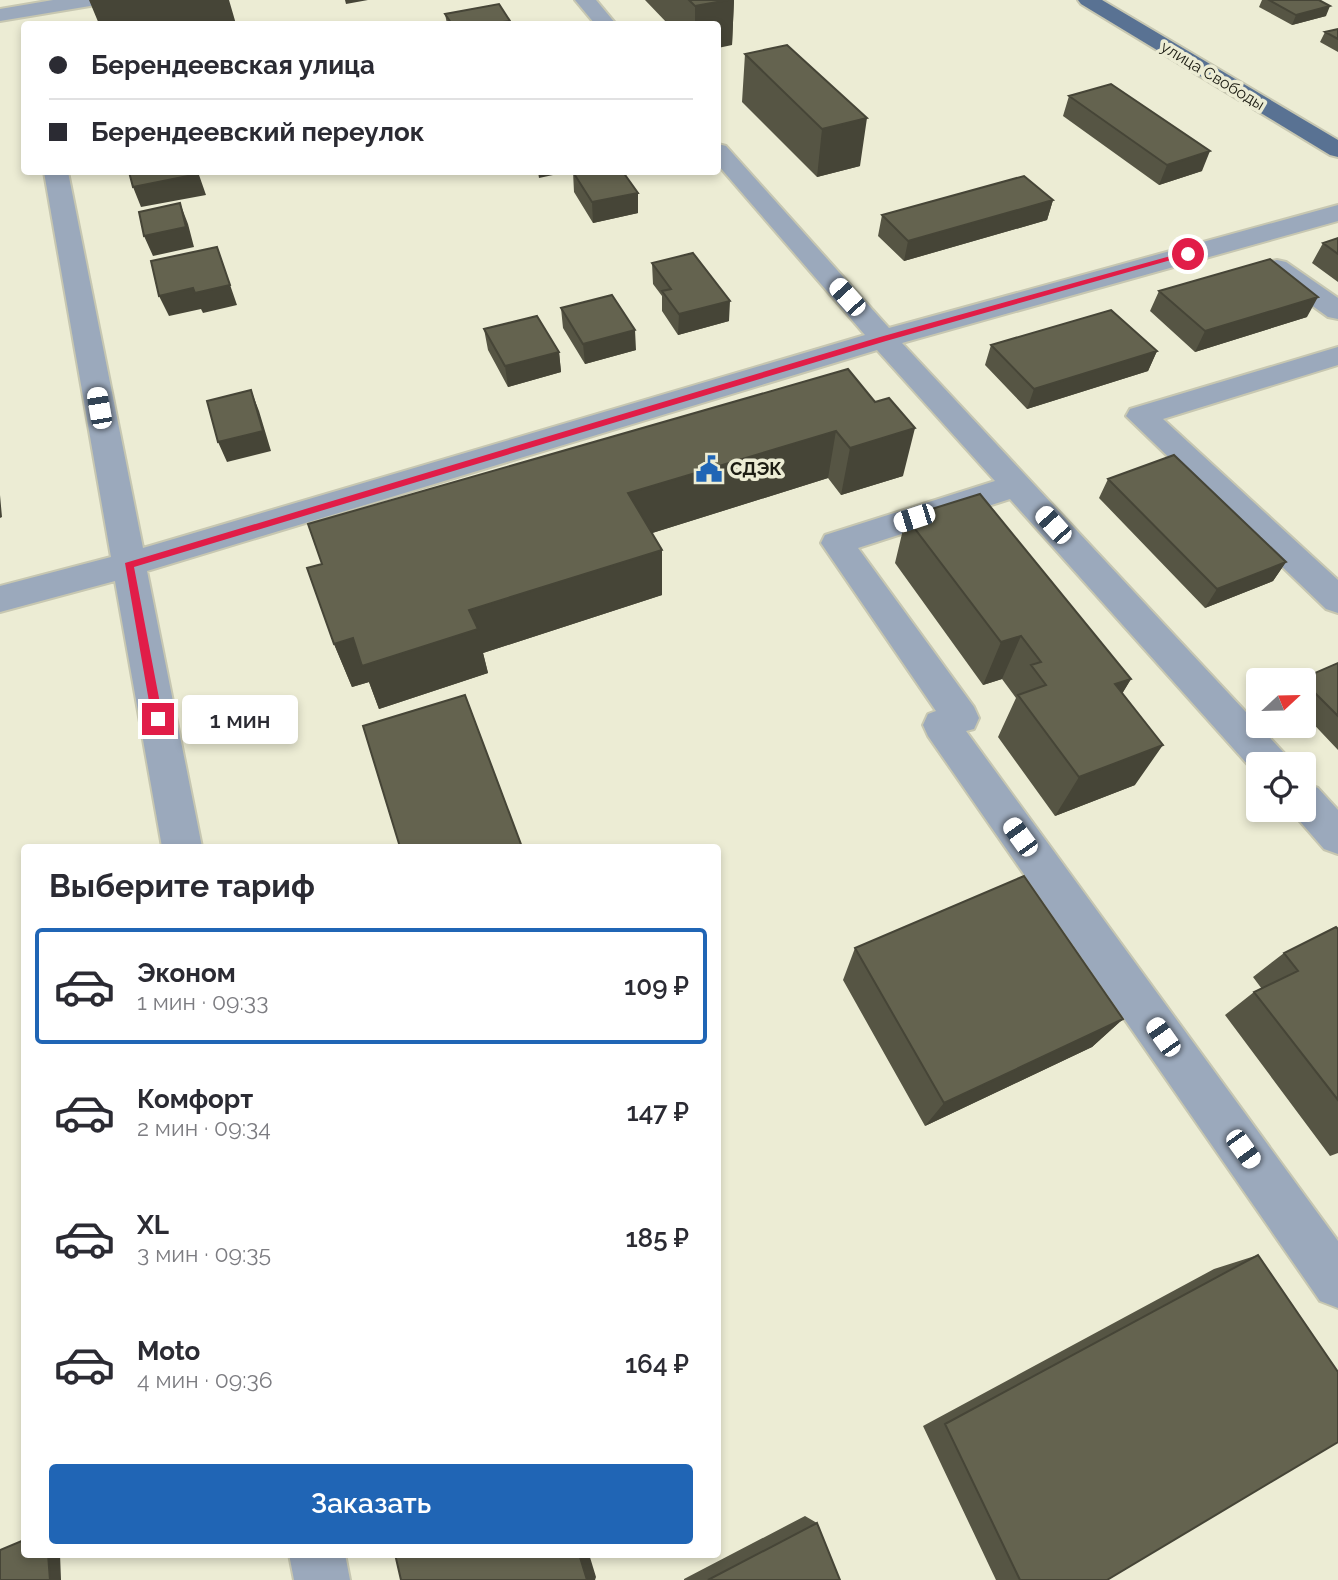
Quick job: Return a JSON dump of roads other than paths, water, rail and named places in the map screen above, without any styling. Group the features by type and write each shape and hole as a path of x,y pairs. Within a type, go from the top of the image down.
{"main road":[{"name":"улица Свободы","path":"1088,0 1338,150"}],"street":[{"path":"0,15 28,17 90,0"},
{"path":"585,0 603,21"},
{"path":"721,154 883,339 1260,752"},
{"path":"57,175 181,844"},
{"path":"0,599 128,565 883,339 1338,213"},
{"path":"1239,240 1338,311"},
{"path":"1338,356 1141,416 1338,600"},
{"path":"1017,485 838,543 961,718 941,725 1338,1283"},
{"path":"1316,813 1338,837"},
{"path":"318,1558 322,1580"}],"place":[{"name":"СДЭК","path":"709,469"}]}
